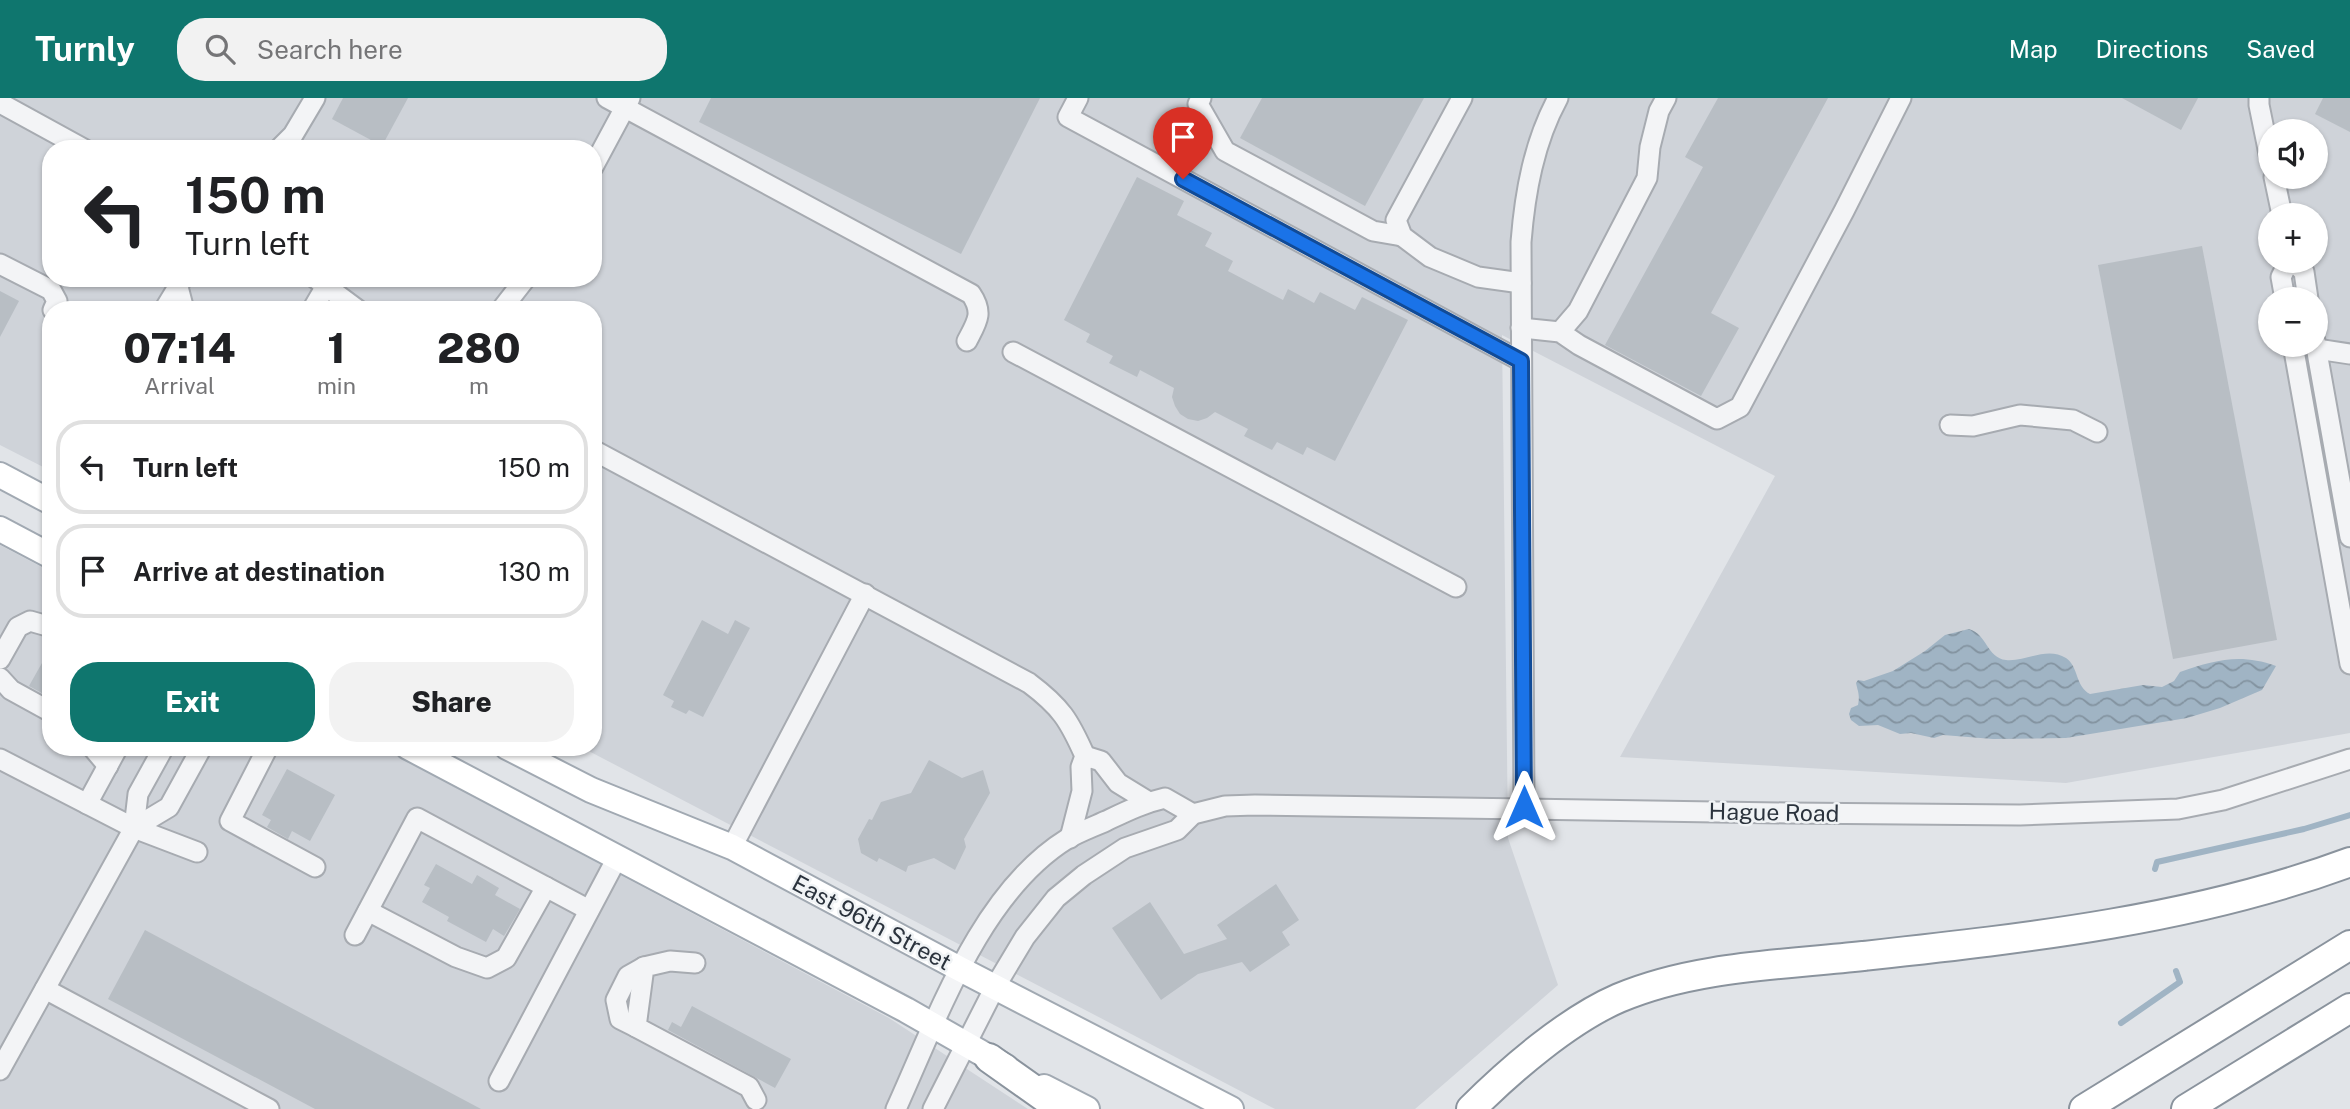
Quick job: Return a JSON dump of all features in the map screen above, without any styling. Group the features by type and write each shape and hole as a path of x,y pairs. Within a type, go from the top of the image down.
{"highway":[{"path":"1471,1109 1495,1085 1576,1022 1617,999 1659,985 1727,970 1864,956 2126,921 2231,900 2350,862"},
{"path":"2084,1109 2350,945"},
{"path":"2186,1109 2350,1008"},
{"path":"977,1051 1061,1109"}],"main road":[{"path":"0,475 42,497"},
{"path":"0,529 42,551"},
{"path":"425,756 1087,1109"},
{"name":"East 96th Street","path":"525,756 592,790 732,847 1231,1109"}],"street":[{"path":"288,140 315,98"},
{"path":"607,98 627,103 971,293 978,304 979,318 967,341"},
{"path":"1078,98 1068,117 1521,361"},
{"path":"1201,98 1198,104 1225,150 1373,231 1402,236 1430,257 1478,277 1521,283"},
{"path":"1402,236 1396,220 1462,98"},
{"path":"1524,807 1521,242 1530,176 1543,130 1558,98"},
{"path":"1560,332 1578,311 1647,178 1650,147 1659,111 1667,98"},
{"path":"1521,328 1560,332 1625,371 1717,419 1740,407 1844,211 1900,98"},
{"path":"2259,98 2262,119"},
{"path":"0,103 68,140"},
{"path":"602,150 627,103"},
{"path":"0,264 42,285"},
{"path":"45,287 51,290 57,301"},
{"path":"327,287 346,301"},
{"path":"508,301 519,287"},
{"path":"2328,348 2350,354"},
{"path":"1013,352 1456,587"},
{"path":"2295,357 2350,664"},
{"path":"2318,357 2349,526"},
{"path":"1950,425 1973,426 2020,415 2073,420 2096,432"},
{"path":"602,455 865,594 1029,683 1047,696 1066,717 1085,756 1081,767 1082,791 1070,838"},
{"path":"732,847 865,594"},
{"path":"0,659 18,628 30,621 42,624"},
{"path":"0,678 11,690 42,707"},
{"path":"100,756 108,766"},
{"path":"87,804 113,756"},
{"path":"0,1070 134,828 138,794 159,756"},
{"path":"134,828 169,807 197,756"},
{"path":"263,756 230,821 315,867"},
{"path":"1085,756 1101,761 1118,783 1149,802"},
{"path":"0,759 134,828 197,852"},
{"name":"Hague Road","path":"933,1109 977,1051 977,1020 1025,937 1056,898 1084,874 1118,852 1177,830 1193,814 1225,806 1524,807 2020,815 2178,808 2223,800 2350,759"},
{"path":"896,1109 960,969 982,929 1009,892 1042,858 1070,838 1149,802 1165,798 1193,814"},
{"path":"355,935 417,818 589,910"},
{"path":"499,1081 617,858"},
{"path":"368,911 456,957 487,968 506,958 546,887"},
{"path":"695,963 670,961 644,967 628,975 616,1000 620,1018 749,1087 756,1100"},
{"path":"45,989 269,1109"}],"shaded area":[{"path":"0,98 2350,98 2350,733 2066,783 1620,757 1775,476 1502,335 1508,838 1558,985 1415,1109 1275,1109 598,756 602,756 602,301 42,301 42,466 0,445"},
{"path":"0,545 42,567 42,756 397,756 889,1018 1028,1109 0,1109"}],"water":[{"path":"1969,629 1980,636 1995,655 2006,660 2044,654 2066,658 2085,691 2090,694 2143,685 2162,687 2174,681 2180,672 2228,660 2251,660 2276,666 2262,690 2220,708 2187,718 2066,738 1993,739 1943,735 1934,738 1911,733 1900,734 1878,725 1859,726 1851,720 1851,708 1858,705 1858,680 1864,681 1893,671 1945,635"}],"building":[{"path":"343,98 408,98 385,140 371,140 332,119"},
{"path":"711,98 1040,98 961,254 699,122"},
{"path":"1262,98 1424,98 1365,206 1240,138"},
{"path":"1718,98 1828,98 1711,313 1739,328 1701,396 1605,345 1703,167 1685,157"},
{"path":"2122,98 2198,98 2181,130"},
{"path":"2323,98 2350,98 2350,132 2328,119 2315,114"},
{"path":"1137,177 1184,201 1177,215 1212,233 1205,246 1233,261 1228,271 1283,300 1288,289 1314,303 1320,292 1355,310 1362,297 1408,320 1335,461 1307,447 1303,455 1277,442 1272,450 1244,436 1248,429 1215,412 1198,421 1188,419 1180,414 1175,406 1172,397 1174,388 1140,370 1137,377 1109,363 1113,356 1086,342 1090,334 1064,320"},
{"path":"2202,246 2277,640 2173,659 2098,265"},
{"path":"0,291 19,301 0,337"},
{"path":"702,620 728,634 735,620 750,628 703,717 689,710 686,714 671,707 674,701 663,695"},
{"path":"42,663 42,693 29,686"},
{"path":"929,760 962,778 983,770 990,793 964,839 966,847 955,870 934,858 908,866 906,872 879,858 877,862 861,853 858,839 881,802 911,793"},
{"path":"287,769 335,795 310,841 292,831 288,839 267,827 271,820 262,815"},
{"path":"436,864 472,884 477,875 499,888 495,895 520,909 504,936 493,929 486,942 447,921 449,917 422,902 430,888 424,885"},
{"path":"1276,884 1299,920 1282,932 1290,945 1250,972 1242,962 1198,974 1161,1000 1112,928 1150,902 1184,954 1227,939 1217,925"},
{"path":"145,930 481,1109 315,1109 108,999"},
{"path":"692,1006 791,1059 775,1088 668,1030 672,1022 681,1027"}],"waterway":[{"path":"2155,869 2157,862 2304,829 2350,815"},
{"path":"2121,1023 2180,982 2176,971"}],"route":[{"path":"1183,179 1521,361 1524,807"}]}
